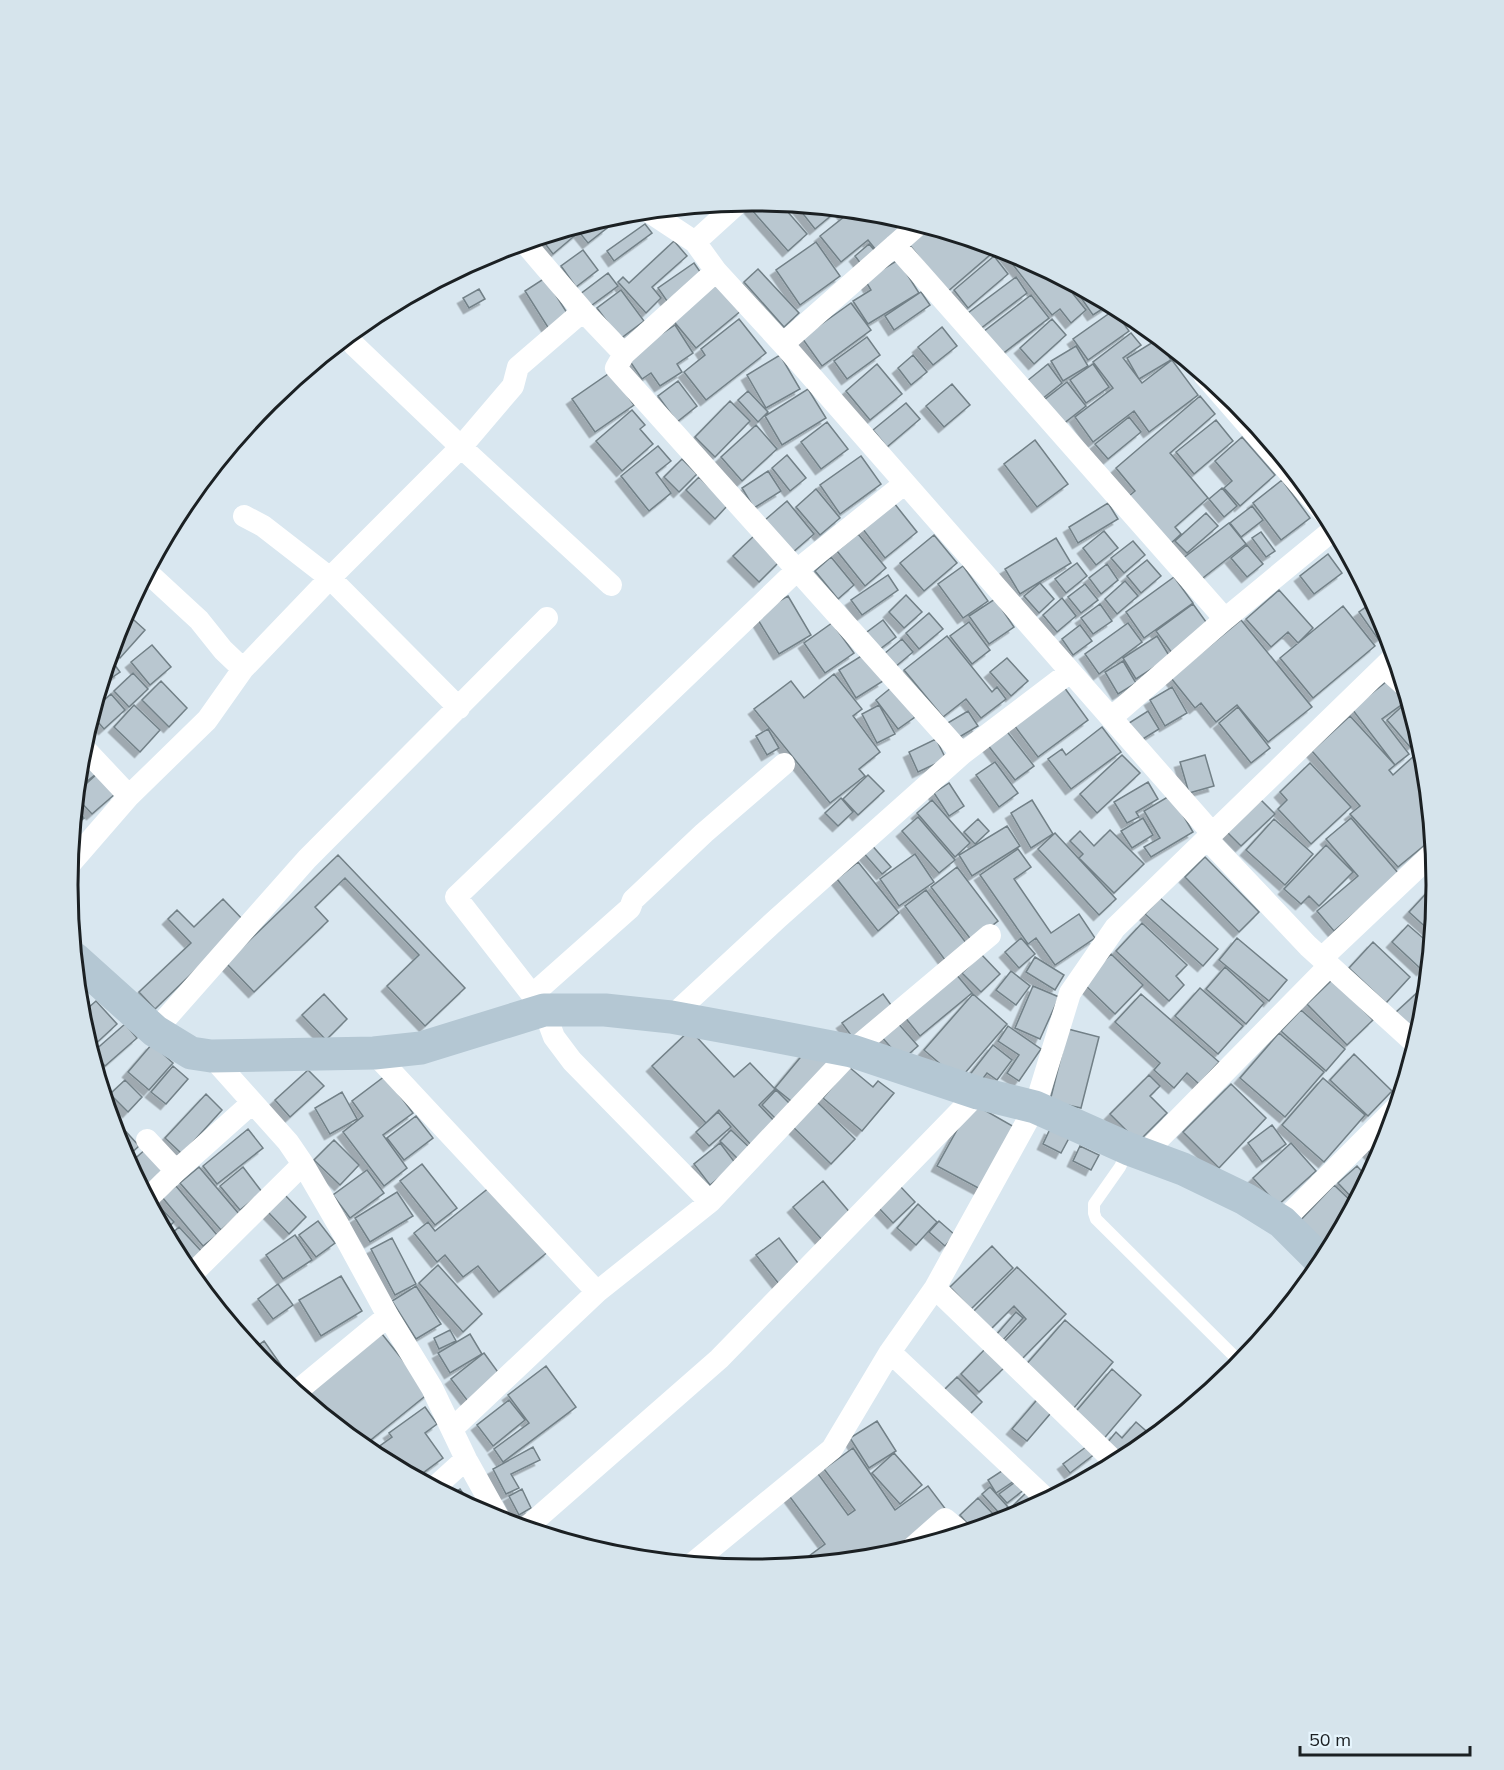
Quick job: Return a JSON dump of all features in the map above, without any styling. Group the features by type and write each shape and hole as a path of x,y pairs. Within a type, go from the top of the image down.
{"street":[{"path":"695,242 729,212"},
{"path":"658,218 695,242 716,271 783,344 1308,946 1408,1037"},
{"path":"783,344 911,231"},
{"path":"895,245 1225,619"},
{"path":"530,249 583,311 624,354"},
{"path":"716,271 624,354 616,368 962,754"},
{"path":"79,854 129,796 207,720 243,669 461,447 513,386 518,367 583,311"},
{"path":"354,345 610,585"},
{"path":"710,1202 572,1061 554,1037 538,1003 456,897 797,570 904,484"},
{"path":"244,516 263,526 330,578 459,708"},
{"path":"1111,718 1327,535"},
{"path":"153,577 199,620 223,650 243,669"},
{"path":"155,1031 307,859 547,618"},
{"path":"700,1557 832,1449 890,1352 935,1288 1035,1107 1070,993 1115,928 1388,663"},
{"path":"671,1017 962,754 1070,672"},
{"path":"91,755 129,796"},
{"path":"83,966 155,1031 191,1053 211,1056 374,1053 421,1048 538,1003 630,908 633,900 704,833 783,764"},
{"path":"1136,1152 1425,861"},
{"path":"452,1429 597,1292 710,1202 852,1051 990,935"},
{"path":"538,1003 671,1017 852,1051 978,1093 1035,1107 1136,1152 1183,1169 1245,1199 1282,1222 1315,1255"},
{"path":"374,1053 597,1292"},
{"path":"211,1056 288,1142 303,1164 388,1317 432,1388 466,1459 493,1508"},
{"path":"533,1522 718,1359 978,1093"},
{"path":"153,1193 252,1102"},
{"path":"1282,1222 1383,1121"},
{"path":"147,1140 176,1171"},
{"path":"198,1268 303,1164"},
{"path":"935,1288 1109,1456"},
{"path":"302,1387 388,1317"},
{"path":"890,1352 1040,1494"},
{"path":"441,1482 466,1459"},
{"path":"926,1536 945,1519 955,1527"}],"lane":[{"path":"1136,1152 1120,1167 1094,1204 1096,1219 1233,1357"}],"building":[{"path":"753,211 788,212 807,234 788,251"},
{"path":"802,213 831,216 815,229"},
{"path":"843,218 902,228 876,250 868,240 841,262 820,236"},
{"path":"645,224 652,233 614,261 607,251"},
{"path":"607,227 607,228 588,243 580,233"},
{"path":"921,233 990,255 947,292 908,243"},
{"path":"576,235 553,254 545,244"},
{"path":"674,241 687,256 652,287 661,298 646,313 618,282 623,277 629,283"},
{"path":"816,242 840,276 800,305 776,270"},
{"path":"869,244 875,251 861,264 855,256"},
{"path":"583,250 598,270 576,287 561,266"},
{"path":"994,256 1008,274 968,308 954,290"},
{"path":"898,260 919,293 868,324 853,301 871,290 865,280"},
{"path":"694,263 703,276 667,301 658,288"},
{"path":"1011,263 1074,293 1086,310 1071,323 1060,309 1052,315"},
{"path":"758,269 799,313 784,327 744,282"},
{"path":"608,273 618,286 588,308 579,295"},
{"path":"1016,277 1027,293 980,329 968,313"},
{"path":"545,278 569,316 549,329 525,291"},
{"path":"716,280 742,310 696,348 671,318"},
{"path":"479,289 485,299 469,308 463,298"},
{"path":"621,290 644,321 620,339 597,308"},
{"path":"921,292 930,305 894,330 885,316"},
{"path":"1031,295 1049,318 1001,355 983,332"},
{"path":"1080,296 1102,309 1093,315"},
{"path":"851,303 871,330 822,366 802,338"},
{"path":"1109,314 1124,323 1129,331 1088,360 1073,339"},
{"path":"739,319 766,353 706,400 684,372 705,355 701,349"},
{"path":"1052,319 1066,335 1034,364 1020,348"},
{"path":"675,325 693,353 677,364 682,372 660,386 651,373 642,379 627,357"},
{"path":"942,327 957,346 933,365 918,347"},
{"path":"1131,333 1141,345 1123,358 1142,383 1172,360 1198,395 1149,432 1134,411 1093,442 1075,417 1113,388 1093,362"},
{"path":"867,337 880,355 847,379 834,361"},
{"path":"1152,343 1171,360 1139,379 1127,358"},
{"path":"1076,346 1088,366 1063,381 1051,361"},
{"path":"780,355 800,389 766,408 747,375"},
{"path":"913,355 927,372 911,385 898,368"},
{"path":"877,364 902,394 870,420 846,391"},
{"path":"1048,364 1062,383 1042,399 1027,381"},
{"path":"1093,364 1109,387 1086,403 1070,380"},
{"path":"611,372 634,405 595,432 572,399"},
{"path":"678,381 697,406 677,422 658,396"},
{"path":"1067,382 1086,406 1063,424 1044,400"},
{"path":"952,384 970,405 944,427 926,406"},
{"path":"808,389 826,418 782,445 765,416"},
{"path":"748,391 768,412 758,422 738,400"},
{"path":"1200,396 1215,414 1170,453 1208,498 1175,527 1181,534 1169,545 1129,496 1135,491 1116,468"},
{"path":"730,401 750,421 715,457 695,437"},
{"path":"906,403 920,419 887,447 873,430"},
{"path":"632,410 645,425 640,429 653,444 622,471 596,441"},
{"path":"1129,417 1141,432 1108,459 1095,444"},
{"path":"1216,420 1233,441 1194,474 1176,452"},
{"path":"827,422 848,449 821,469 801,442"},
{"path":"756,425 777,449 742,481 721,457"},
{"path":"1242,437 1275,475 1240,506 1224,488 1232,481 1215,461"},
{"path":"1035,440 1068,484 1037,507 1004,464"},
{"path":"658,446 671,461 656,473 671,493 649,511 621,476"},
{"path":"787,455 806,478 790,491 772,468"},
{"path":"861,456 881,484 840,514 820,485"},
{"path":"682,459 697,474 679,492 664,477"},
{"path":"768,471 781,491 754,508 742,488"},
{"path":"699,477 728,505 715,519 686,490"},
{"path":"1282,480 1310,518 1281,540 1253,503"},
{"path":"1222,488 1237,506 1224,517 1209,499"},
{"path":"816,489 840,518 820,535 796,507"},
{"path":"787,501 814,534 792,553 765,520"},
{"path":"894,503 917,532 885,558 862,528"},
{"path":"1108,503 1118,519 1078,543 1069,527"},
{"path":"1252,506 1263,520 1241,537 1230,523"},
{"path":"1206,513 1218,526 1187,553 1175,541"},
{"path":"1229,523 1246,544 1199,581 1182,559"},
{"path":"1104,531 1118,548 1096,565 1083,548"},
{"path":"1261,532 1275,551 1266,557 1252,538"},
{"path":"756,534 781,560 759,582 733,556"},
{"path":"858,534 886,568 865,586 837,551"},
{"path":"934,535 957,563 924,591 900,563"},
{"path":"1056,538 1071,563 1020,594 1005,569"},
{"path":"1133,541 1145,555 1124,573 1111,558"},
{"path":"1247,545 1263,564 1247,577 1231,558"},
{"path":"1328,554 1342,573 1314,594 1300,576"},
{"path":"831,557 854,585 838,599 815,571"},
{"path":"1147,560 1161,576 1141,593 1127,576"},
{"path":"1077,563 1087,576 1066,593 1055,579"},
{"path":"1107,564 1118,580 1101,594 1089,578"},
{"path":"963,566 988,601 963,618 938,584"},
{"path":"888,575 898,590 862,615 851,600"},
{"path":"1174,577 1193,603 1144,638 1126,612"},
{"path":"1125,581 1138,596 1117,614 1105,599"},
{"path":"1040,583 1054,599 1039,613 1024,596"},
{"path":"1085,584 1098,600 1081,613 1068,597"},
{"path":"1279,590 1313,628 1298,643 1288,632 1271,647 1246,619"},
{"path":"906,595 922,612 904,628 889,612"},
{"path":"788,596 811,635 779,654 755,615"},
{"path":"1062,598 1076,616 1057,632 1043,615"},
{"path":"995,599 1014,627 989,644 969,616"},
{"path":"1100,604 1112,621 1093,634 1081,618"},
{"path":"1193,604 1209,626 1172,653 1156,631"},
{"path":"1343,606 1375,646 1313,698 1280,658"},
{"path":"1366,607 1378,639 1359,612"},
{"path":"929,613 943,629 919,649 906,633"},
{"path":"133,619 145,630 120,658 118,656"},
{"path":"883,620 896,637 876,652 863,635"},
{"path":"1241,620 1312,707 1268,742 1237,705 1216,722 1201,703 1195,708 1171,678"},
{"path":"969,622 990,650 972,664 950,636"},
{"path":"832,623 854,653 825,673 804,643"},
{"path":"1128,623 1142,642 1099,674 1085,654"},
{"path":"1080,625 1092,641 1073,655 1062,639"},
{"path":"947,636 992,692 997,687 1006,699 981,718 966,699 943,717 904,670"},
{"path":"1157,636 1170,657 1136,679 1123,658"},
{"path":"902,639 913,652 895,667 884,654"},
{"path":"152,645 171,667 150,685 131,662"},
{"path":"866,653 883,681 856,698 839,670"},
{"path":"1007,658 1028,681 1011,696 990,672"},
{"path":"1123,661 1136,683 1118,694 1105,672"},
{"path":"115,665 120,672 111,678"},
{"path":"133,673 148,689 129,707 114,691"},
{"path":"834,674 862,709 853,716 880,752 859,769 865,776 830,803 754,709 791,681 804,698"},
{"path":"1391,678 1401,705 1382,719 1409,754 1395,765 1352,709"},
{"path":"161,681 187,708 169,727 142,700"},
{"path":"892,687 915,717 898,729 876,700"},
{"path":"1064,687 1088,720 1038,757 1014,725"},
{"path":"1172,687 1187,713 1165,726 1150,700"},
{"path":"111,694 125,710 104,729 98,722 104,700"},
{"path":"134,705 160,730 140,752 114,727"},
{"path":"879,705 895,734 877,743 862,714"},
{"path":"1238,707 1270,748 1251,763 1219,723"},
{"path":"1402,707 1411,746 1410,747 1387,720"},
{"path":"968,711 978,726 956,739 946,724"},
{"path":"1148,711 1159,729 1138,742 1126,725"},
{"path":"1350,716 1395,765 1389,770 1393,775 1413,756 1425,845 1398,867 1350,814 1360,806 1312,751"},
{"path":"1102,727 1121,752 1071,789 1048,759 1062,749 1066,755"},
{"path":"768,729 779,748 767,755 756,736"},
{"path":"1005,729 1034,766 1015,780 987,744"},
{"path":"936,739 946,759 918,772 909,752"},
{"path":"1122,755 1140,773 1097,813 1080,794"},
{"path":"1205,755 1214,786 1189,793 1180,762"},
{"path":"995,762 1018,793 999,807 976,775"},
{"path":"1310,763 1351,807 1311,844 1278,809 1287,800 1280,792"},
{"path":"89,767 96,774 87,781"},
{"path":"97,774 115,794 92,814 83,805 86,784"},
{"path":"868,775 884,791 858,815 843,799"},
{"path":"1148,782 1158,799 1136,812 1139,817 1127,823 1114,802"},
{"path":"949,783 964,806 949,816 934,793"},
{"path":"1171,795 1193,832 1151,857 1144,847 1160,838 1144,811"},
{"path":"841,798 853,812 838,826 825,813"},
{"path":"932,800 970,843 955,857 917,813"},
{"path":"1032,800 1053,834 1031,848 1011,813"},
{"path":"1261,800 1275,814 1241,846 1227,832"},
{"path":"918,817 955,860 939,873 902,831"},
{"path":"1143,818 1153,835 1132,848 1121,831"},
{"path":"1351,818 1399,874 1334,931 1317,911 1358,876 1326,839"},
{"path":"978,819 989,831 975,844 964,832"},
{"path":"1274,819 1313,854 1285,885 1246,850"},
{"path":"1007,826 1020,846 972,876 959,855"},
{"path":"1110,830 1144,864 1114,893 1079,858 1083,854 1070,841 1080,831 1094,846"},
{"path":"1055,833 1116,899 1099,915 1038,849"},
{"path":"869,842 891,867 882,874 861,850"},
{"path":"1326,845 1353,872 1319,906 1309,896 1301,904 1284,889"},
{"path":"1018,849 1031,867 1014,879 1051,933 1079,914 1095,938 1055,965 1036,938 1028,944 980,875"},
{"path":"915,854 934,882 899,906 880,879"},
{"path":"338,855 465,988 425,1026 387,986 419,955 345,878 315,907 328,921 254,992 226,963"},
{"path":"1205,857 1259,912 1239,932 1185,877"},
{"path":"858,862 899,913 878,931 837,879"},
{"path":"957,867 998,921 972,941 931,887"},
{"path":"926,890 970,948 948,964 905,906"},
{"path":"1426,894 1425,927 1409,912"},
{"path":"1160,898 1218,949 1203,966 1145,914"},
{"path":"223,899 245,922 155,1009 139,992 191,943 168,919 177,910 194,927"},
{"path":"1142,923 1187,965 1176,976 1184,985 1169,1001 1116,951"},
{"path":"1408,925 1424,939 1420,969 1392,942"},
{"path":"1021,938 1035,954 1019,968 1005,952"},
{"path":"1237,938 1287,980 1269,1001 1219,960"},
{"path":"1373,942 1410,977 1386,1003 1349,968"},
{"path":"981,954 1000,974 981,992 962,973"},
{"path":"1111,954 1143,985 1115,1014 1083,983"},
{"path":"1035,957 1064,975 1055,990 1026,972"},
{"path":"1225,967 1264,1003 1246,1024 1206,989"},
{"path":"1011,971 1030,986 1016,1005 996,990"},
{"path":"955,973 972,993 920,1036 904,1016"},
{"path":"1333,979 1373,1020 1347,1045 1307,1004"},
{"path":"1033,986 1059,997 1040,1039 1015,1028"},
{"path":"1200,988 1243,1026 1218,1054 1175,1016"},
{"path":"1417,993 1410,1029 1395,1013"},
{"path":"324,994 347,1019 326,1040 302,1015"},
{"path":"883,994 894,1009 853,1038 842,1023"},
{"path":"973,994 1007,1024 959,1080 924,1050"},
{"path":"1141,994 1219,1062 1199,1084 1187,1073 1174,1088 1154,1070 1160,1063 1115,1022"},
{"path":"96,1001 117,1024 97,1042 91,1016 89,1007"},
{"path":"1301,1010 1345,1049 1326,1071 1281,1031"},
{"path":"896,1021 918,1046 902,1060 880,1035"},
{"path":"125,1024 137,1038 105,1066 98,1047"},
{"path":"1008,1026 1041,1049 1019,1081 1007,1073 1019,1055 998,1041"},
{"path":"1068,1029 1099,1037 1081,1108 1050,1101"},
{"path":"690,1030 734,1077 750,1063 775,1089 759,1105 776,1123 752,1146 719,1110 706,1123 652,1066"},
{"path":"1279,1033 1324,1072 1285,1117 1240,1078"},
{"path":"152,1044 173,1063 149,1090 128,1072"},
{"path":"993,1045 1012,1060 997,1080 987,1073 978,1085 968,1077"},
{"path":"809,1047 830,1064 796,1105 775,1088"},
{"path":"1354,1054 1392,1091 1368,1116 1330,1080"},
{"path":"173,1066 188,1079 166,1104 151,1092"},
{"path":"849,1067 873,1087 878,1081 894,1093 862,1131 823,1098"},
{"path":"308,1070 324,1086 290,1117 275,1100"},
{"path":"1149,1075 1160,1086 1150,1096 1167,1113 1138,1142 1110,1114"},
{"path":"385,1076 413,1113 383,1135 407,1168 384,1186 343,1132 363,1116 352,1101"},
{"path":"1323,1078 1365,1115 1324,1162 1282,1125"},
{"path":"125,1080 142,1097 128,1112 111,1093"},
{"path":"1231,1084 1266,1118 1219,1168 1183,1132"},
{"path":"776,1090 793,1107 779,1122 762,1105"},
{"path":"342,1092 357,1119 330,1134 315,1108"},
{"path":"206,1094 222,1110 182,1154 165,1138"},
{"path":"815,1100 855,1139 831,1164 791,1125"},
{"path":"972,1103 1016,1128 982,1190 937,1166"},
{"path":"718,1112 731,1127 709,1146 696,1132"},
{"path":"416,1116 433,1138 404,1160 387,1138"},
{"path":"1272,1125 1286,1144 1262,1162 1248,1143"},
{"path":"248,1129 263,1148 217,1184 203,1166"},
{"path":"1050,1129 1069,1138 1061,1153 1043,1144"},
{"path":"124,1130 139,1146 133,1152"},
{"path":"731,1130 752,1150 740,1161 720,1141"},
{"path":"334,1140 359,1165 340,1185 314,1160"},
{"path":"720,1143 736,1164 710,1185 694,1164"},
{"path":"1291,1143 1316,1171 1278,1205 1253,1178"},
{"path":"1080,1146 1099,1155 1091,1170 1073,1161"},
{"path":"147,1148 165,1169 148,1184 136,1158"},
{"path":"422,1164 457,1208 435,1225 400,1181"},
{"path":"1357,1166 1362,1171 1350,1195 1338,1183"},
{"path":"199,1167 239,1214 221,1230 180,1183"},
{"path":"243,1167 262,1192 240,1210 220,1186"},
{"path":"367,1170 384,1193 350,1218 333,1195"},
{"path":"823,1181 852,1215 823,1241 793,1207"},
{"path":"495,1183 549,1251 499,1292 478,1266 463,1277 445,1255 437,1262 414,1233 428,1222 435,1231"},
{"path":"899,1185 915,1202 893,1223 877,1206"},
{"path":"1334,1185 1348,1198 1319,1248 1296,1225"},
{"path":"176,1186 217,1235 203,1246 162,1197"},
{"path":"397,1192 413,1216 370,1242 355,1218"},
{"path":"284,1194 306,1217 289,1234 267,1211"},
{"path":"918,1204 937,1222 916,1245 897,1228"},
{"path":"161,1208 174,1222 170,1225"},
{"path":"318,1221 335,1243 316,1257 299,1235"},
{"path":"939,1221 955,1235 945,1246 929,1232"},
{"path":"179,1227 203,1253 194,1262 192,1259 174,1231"},
{"path":"295,1235 312,1260 283,1279 266,1255"},
{"path":"392,1238 416,1284 395,1295 371,1249"},
{"path":"779,1238 801,1267 779,1284 756,1255"},
{"path":"992,1246 1013,1268 971,1309 950,1287"},
{"path":"438,1265 482,1314 463,1332 419,1283"},
{"path":"1017,1267 1066,1314 1020,1361 1002,1344 1026,1319 1014,1306 989,1331 971,1314"},
{"path":"341,1276 362,1311 321,1336 299,1300"},
{"path":"278,1284 293,1305 273,1319 258,1299"},
{"path":"416,1286 441,1324 416,1339 392,1301"},
{"path":"1016,1312 1023,1318 1002,1341 996,1335"},
{"path":"1065,1320 1113,1362 1073,1409 1024,1367"},
{"path":"450,1330 456,1341 439,1349 434,1338"},
{"path":"382,1334 429,1393 371,1440 309,1393"},
{"path":"470,1334 482,1354 450,1373 438,1353"},
{"path":"264,1341 286,1372 275,1362 259,1345"},
{"path":"986,1348 1005,1367 979,1392 961,1374"},
{"path":"484,1353 503,1379 470,1404 451,1379"},
{"path":"546,1366 576,1407 503,1462 494,1449 529,1423 508,1395"},
{"path":"1112,1369 1141,1395 1101,1442 1072,1416"},
{"path":"957,1377 982,1402 969,1415 944,1390"},
{"path":"1041,1395 1056,1407 1027,1441 1012,1429"},
{"path":"509,1400 525,1420 493,1446 477,1425"},
{"path":"425,1407 437,1424 425,1433 443,1458 423,1473 380,1446 392,1437 389,1433"},
{"path":"877,1421 896,1451 869,1468 850,1438"},
{"path":"1136,1422 1146,1431 1116,1451 1107,1443 1116,1432 1122,1438"},
{"path":"1090,1444 1096,1453 1070,1473 1063,1464"},
{"path":"533,1447 540,1460 511,1474 519,1488 506,1494 493,1469"},
{"path":"853,1448 895,1510 928,1486 947,1511 907,1540 808,1557 825,1544 787,1493 816,1471 848,1515 855,1510 824,1469"},
{"path":"894,1453 922,1485 900,1504 872,1473"},
{"path":"1008,1467 1017,1479 996,1493 988,1480"},
{"path":"1018,1480 1025,1489 1007,1503 999,1494"},
{"path":"990,1487 1008,1507 998,1512 982,1494"},
{"path":"522,1489 531,1508 519,1515 509,1496"},
{"path":"1027,1492 1033,1497 1011,1508"},
{"path":"978,1498 993,1514 967,1523 960,1515"}]}
